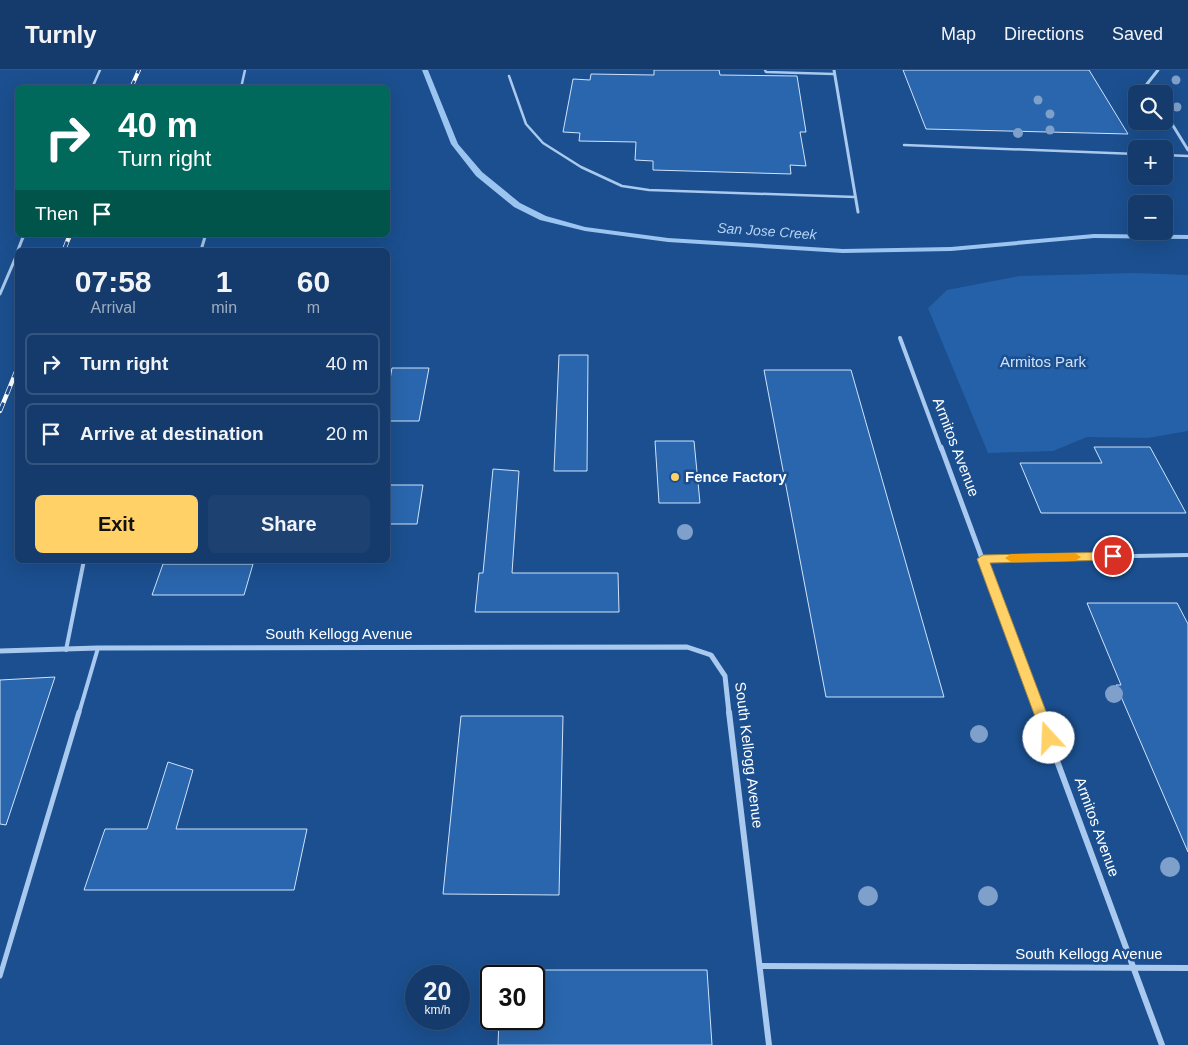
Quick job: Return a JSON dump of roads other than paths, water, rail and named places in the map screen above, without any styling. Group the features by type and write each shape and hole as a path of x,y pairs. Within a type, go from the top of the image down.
{"street":[{"path":"1148,85 1158,70"},
{"path":"834,72 858,212"},
{"path":"1173,126 1188,150"},
{"name":"Armitos Avenue","path":"900,338 1162,1045"},
{"name":"South Kellogg Avenue","path":"0,651 98,648 687,647 711,655 726,676 761,966 1188,968"},
{"path":"761,966 769,1045"}],"lane":[{"path":"93,85 100,70"},
{"path":"242,85 245,70"},
{"path":"765,70 766,72 834,72"},
{"path":"509,76 526,124 542,143 581,167 622,186 649,190 855,198"},
{"path":"904,145 1128,154"},
{"path":"1173,155 1188,156"},
{"path":"0,294 15,258"},
{"path":"983,559 1188,555"},
{"path":"66,650 83,563"},
{"path":"0,976 98,648"}],"waterway":[{"name":"San Jose Creek","path":"425,70 455,144 479,174 517,205 543,218 585,229 668,240 843,251 951,249 1094,236 1188,237"}],"railway":[{"path":"132,85 139,70"},
{"path":"65,248 69,237"},
{"path":"0,411 15,374"}],"place":[{"name":"Fence Factory","path":"675,477"}],"park label":[{"name":"Armitos Park","path":"1043,362"}]}
